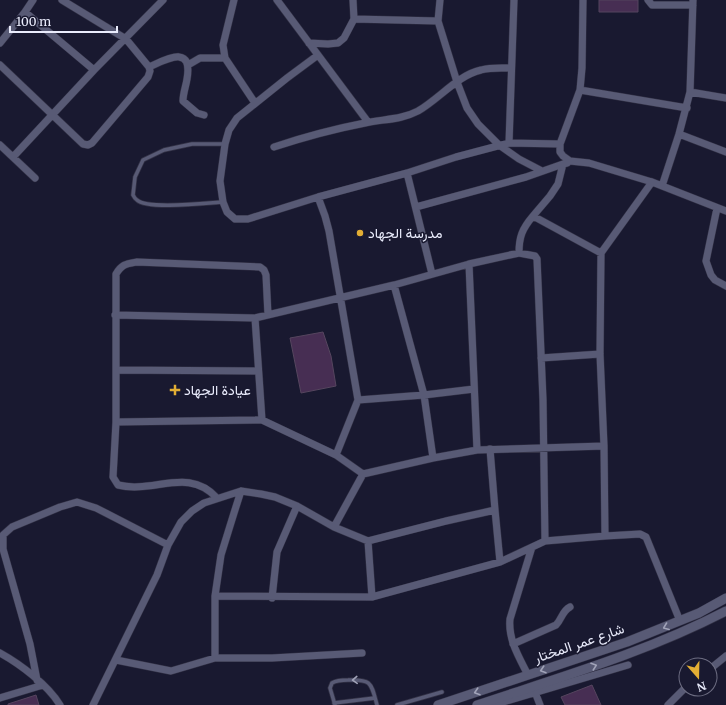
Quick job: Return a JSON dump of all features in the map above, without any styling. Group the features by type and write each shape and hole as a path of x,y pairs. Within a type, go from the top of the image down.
{"street":[{"path":"0,43 26,12 33,0"},
{"path":"0,65 83,144 88,145 92,143 148,77 150,71 126,39 62,0"},
{"path":"13,157 94,70 163,0"},
{"path":"234,0 223,45 225,58 255,103"},
{"path":"277,0 368,122"},
{"path":"310,43 338,43 347,34 354,19 353,0"},
{"path":"440,0 438,20 457,82 467,108 478,124 499,145 519,159 542,171"},
{"path":"509,143 514,0"},
{"path":"583,0 582,68 580,90 560,144 560,152 570,161 600,166 652,182 726,211"},
{"path":"648,0 652,4 693,3 690,92 679,134 662,186"},
{"path":"26,12 94,70"},
{"path":"354,19 438,20"},
{"path":"318,55 237,118 229,130 220,181 223,202 227,212 236,218 248,219 318,197 407,173 499,145 509,143 560,144"},
{"path":"148,67 172,57 181,56 186,59 188,65 183,101 197,113 204,114"},
{"path":"188,65 200,58 225,58"},
{"path":"274,147 301,138 368,122 395,119 417,111 436,99 467,75 481,70 511,68"},
{"path":"580,90 686,108"},
{"path":"690,92 726,98"},
{"path":"679,134 726,152"},
{"path":"0,145 35,178"},
{"path":"416,207 574,161"},
{"path":"519,253 519,240 521,234 527,222 550,196 558,184 563,164"},
{"path":"407,173 432,274"},
{"path":"604,536 604,446 600,354 601,253 652,182"},
{"path":"318,197 329,232 358,400 336,455"},
{"path":"717,208 706,261 711,275 726,286"},
{"path":"533,216 601,253"},
{"path":"115,315 255,318 394,285 469,264 519,253 535,256 537,259 541,358 545,541"},
{"path":"217,498 210,490 202,485 192,482 127,487 118,485 113,477 116,422 116,274 120,267 137,262 260,267 264,270 266,275 268,315"},
{"path":"469,264 477,450"},
{"path":"394,285 424,395 433,458"},
{"path":"255,318 262,420"},
{"path":"541,358 600,354"},
{"path":"116,370 258,370"},
{"path":"358,400 424,395 474,389"},
{"path":"116,422 262,420 336,455 363,474 433,458 477,450 604,446"},
{"path":"490,449 500,562"},
{"path":"334,527 363,474"},
{"path":"215,658 215,596 221,555 242,492"},
{"path":"93,705 156,575 168,545 181,522 192,511 204,503 242,492 275,497 297,506 334,527 368,541 495,510"},
{"path":"40,682 3,549 3,536 12,528 60,507 78,502 96,508 168,545"},
{"path":"272,598 277,552 297,506"},
{"path":"215,596 272,598 372,597 500,562 545,541 640,534 646,537 680,621"},
{"path":"368,541 372,597"},
{"path":"528,675 513,644 509,628 510,619 532,547"},
{"name":"شارع عمر المختار","path":"438,705 628,642 699,613 726,598"},
{"path":"513,644 556,625 566,610 570,607"},
{"name":"شارع عمر المختار","path":"477,705 498,703 679,635 726,611"},
{"path":"0,653 12,660 40,682 60,705"},
{"path":"116,660 171,671 215,658 272,658 362,653"},
{"path":"718,662 726,656"},
{"path":"495,686 498,703 628,665"},
{"path":"0,698 40,682"},
{"path":"535,692 540,705"},
{"path":"668,705 678,696"}],"lane":[{"path":"223,202 176,205 146,204 137,201 133,195 134,177 143,160 164,150 192,144 226,144"},
{"path":"375,698 334,704 330,688 332,683 337,681 361,679 366,681 372,687 377,705"},
{"path":"397,705 410,703 442,692"}],"building":[{"path":"599,0 638,0 638,12 599,12"},
{"path":"323,332 331,356 336,386 301,393 290,338"},
{"path":"592,685 601,705 565,705 561,697"},
{"path":"36,695 39,705 8,705 8,704"}],"place":[{"name":"مدرسة الجهاد","path":"360,233"},
{"name":"عيادة الجهاد","path":"175,390"}]}
